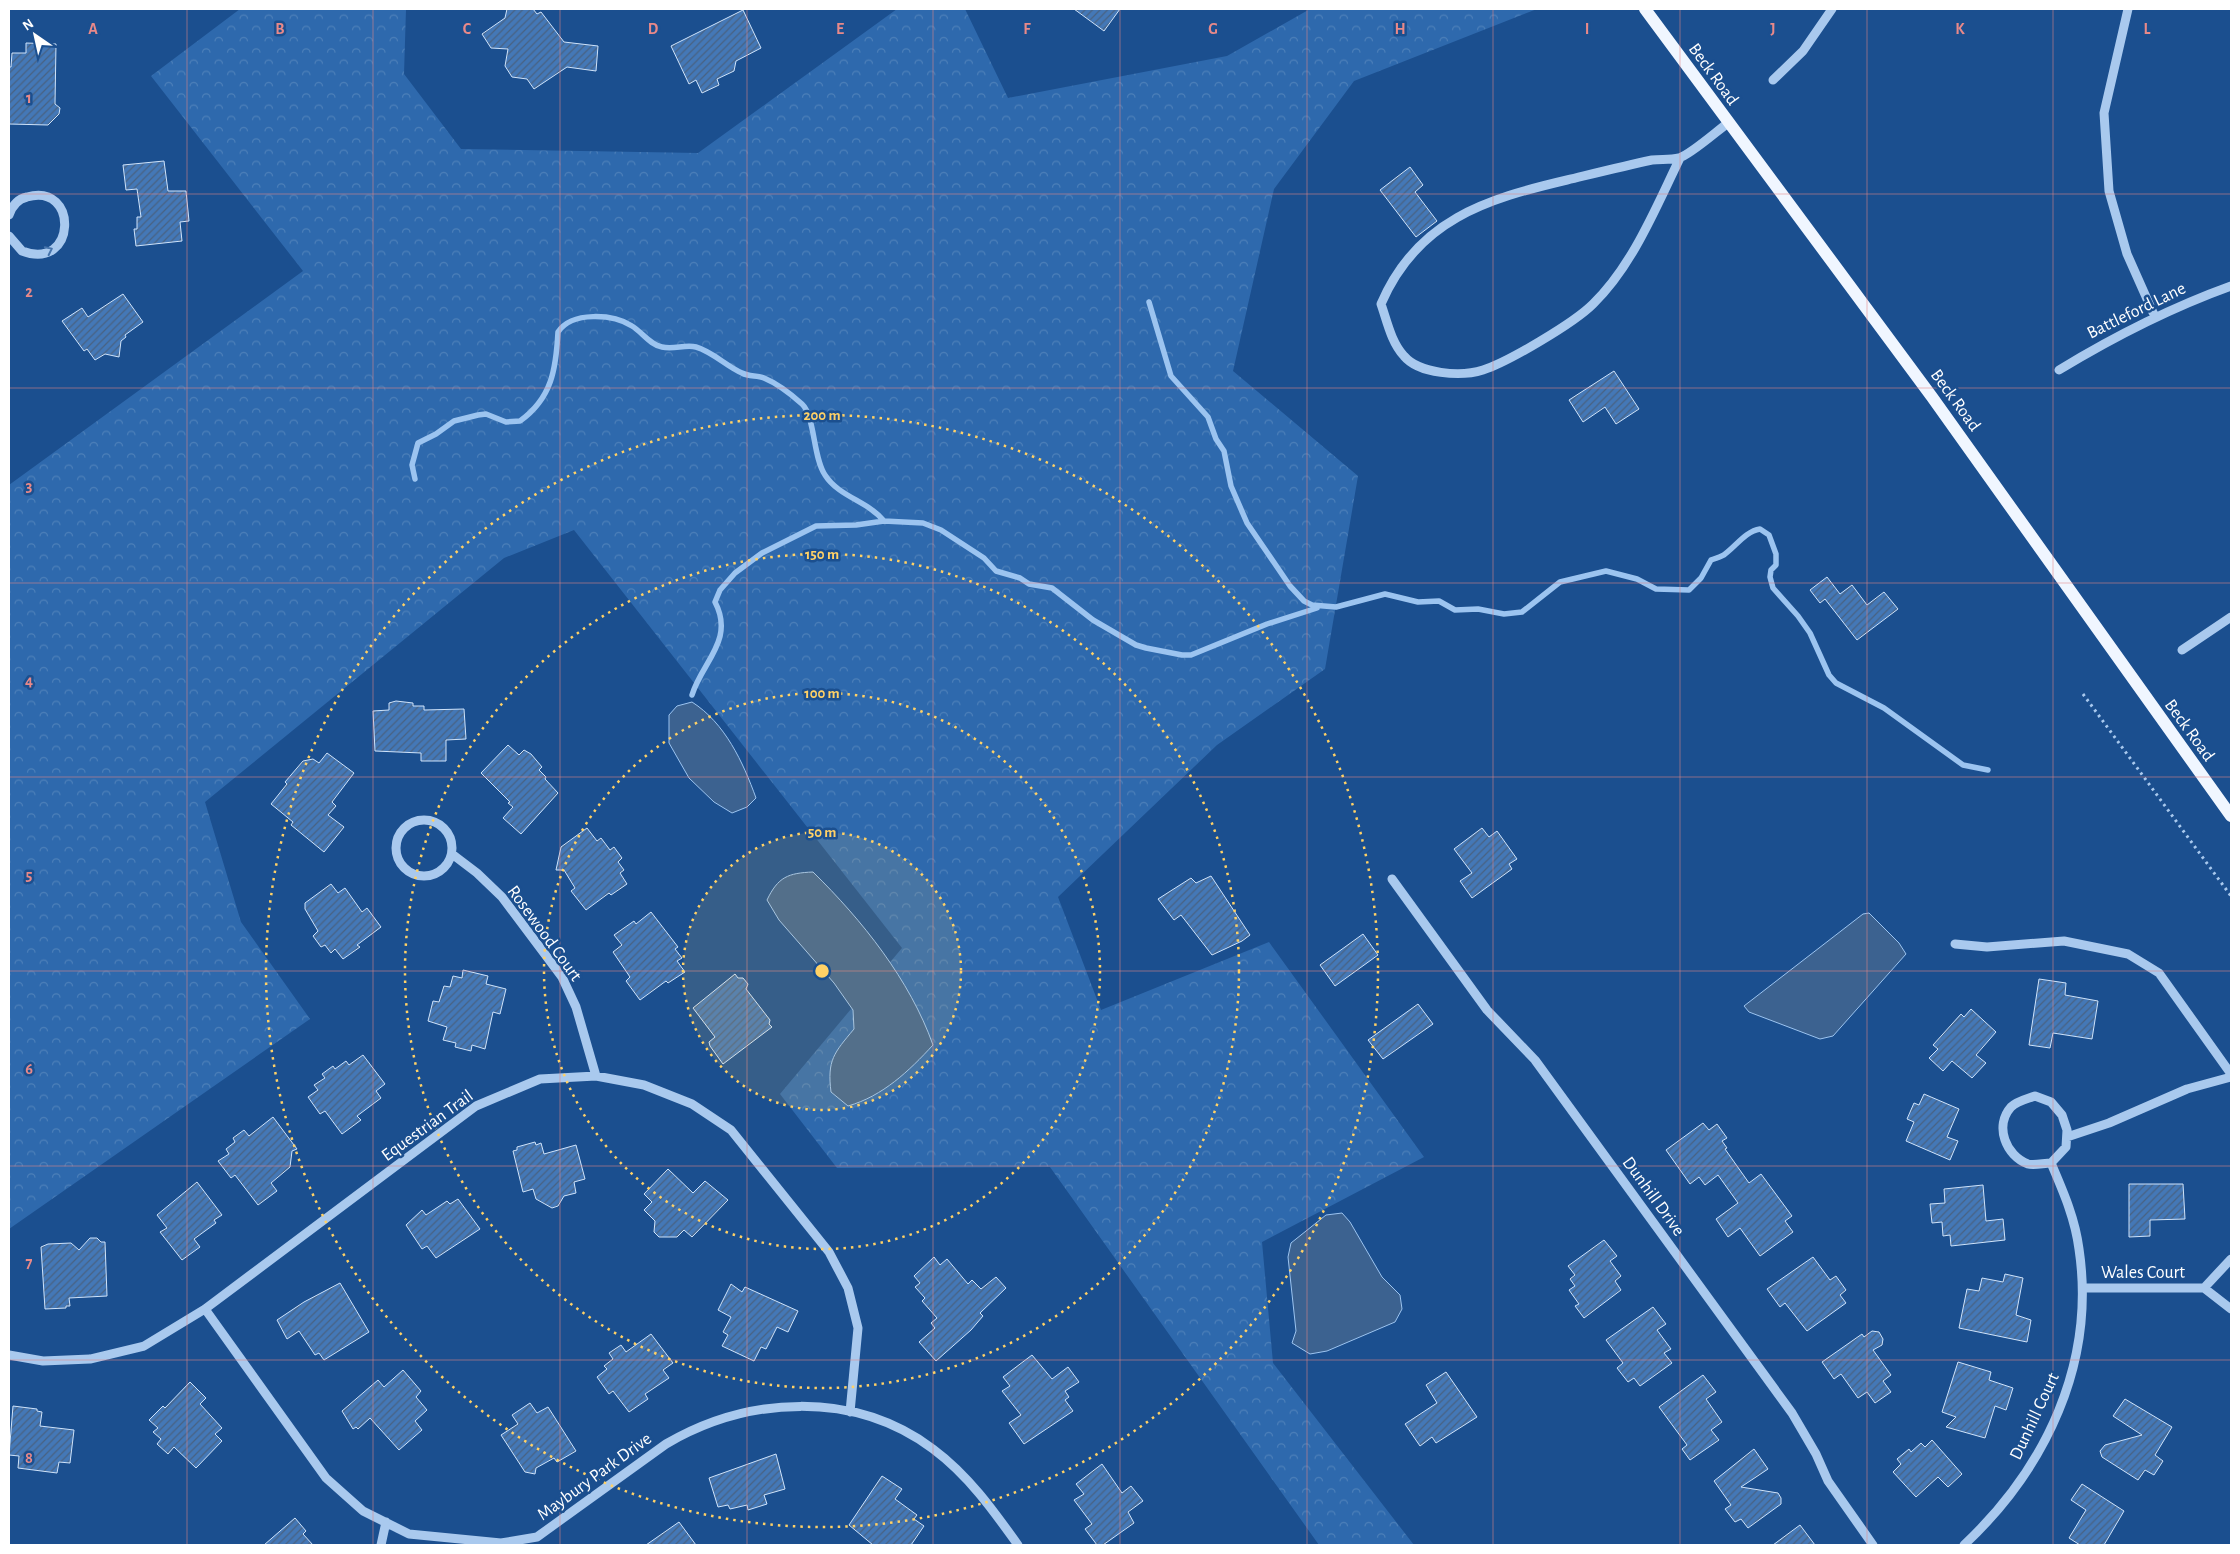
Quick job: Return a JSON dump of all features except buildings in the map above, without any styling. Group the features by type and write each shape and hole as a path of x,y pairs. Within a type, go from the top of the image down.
{"main road":[{"name":"Beck Road","path":"1645,9 1932,396 2231,816"}],"street":[{"path":"1773,80 1803,51 1832,9"},
{"path":"2128,9 2104,113 2109,191 2126,254 2155,317"},
{"path":"1680,158 1655,160 1511,193 1469,209 1440,227 1418,248 1392,280 1382,304 1392,336 1404,357 1429,371 1456,374 1482,371 1555,332 1593,305 1615,278 1633,249 1680,158 1728,123"},
{"path":"9,215 16,203 24,198 43,196 59,206 66,224 60,242 50,251 43,254 22,251 9,236"},
{"name":"Battleford Lane","path":"2059,370 2113,336 2231,286"},
{"path":"2182,650 2231,617"},
{"path":"433,821 446,831 451,840 452,854 447,864 440,871 428,875 417,875 402,864 397,854 398,837 414,822 433,821"},
{"name":"Rosewood Court","path":"452,854 477,873 502,897 562,977 576,1007 596,1076"},
{"name":"Dunhill Drive","path":"1392,879 1487,1010 1535,1060 1792,1413 1816,1454 1828,1481 1873,1545"},
{"path":"1955,944 1987,947 2064,941 2128,954 2159,973 2231,1075 2187,1089 2109,1123 2067,1137"},
{"name":"Equestrian Trail","path":"9,1355 44,1361 90,1359 144,1346 205,1309 476,1106 540,1079 596,1076 644,1085 692,1104 731,1130 829,1252 848,1288 858,1328 850,1412"},
{"path":"2035,1096 2051,1102 2062,1115 2067,1130 2066,1147 2051,1163 2030,1164 2015,1156 2002,1134 2003,1120 2011,1107 2035,1096"},
{"name":"Dunhill Court","path":"1964,1545 1988,1523 2018,1486 2054,1421 2075,1366 2082,1310 2082,1288 2075,1226 2069,1204 2051,1163"},
{"name":"Wales Court","path":"2204,1288 2231,1259"},
{"name":"Wales Court","path":"2082,1288 2204,1288 2231,1309"},
{"name":"Maybury Park Drive","path":"205,1309 326,1478 363,1511 408,1534 502,1542 537,1537 666,1444 708,1422 751,1410 798,1405 850,1412 885,1424 931,1447 968,1480 1018,1545"},
{"path":"381,1545 386,1522"}],"path":[{"path":"2083,694 2231,896"}],"green space":[{"path":"240,9 406,9 404,74 461,149 698,153 897,9 965,9 1008,98 1227,56 1310,9 1537,9 1354,81 1274,189 1233,371 1358,476 1325,669 1217,745 1058,897 1101,1010 1269,942 1424,1157 1262,1242 1273,1363 1414,1545 1319,1545 1050,1167 837,1168 780,1094 902,948 574,530 504,558 205,802 241,922 310,1019 9,1229 9,485 303,271 151,76"}],"shaded area":[{"path":"692,702 714,721 739,757 756,798 747,807 732,813 714,802 689,778 669,743 669,715 677,706"},
{"path":"813,872 849,910 883,952 911,997 933,1045 895,1082 873,1096 848,1106 831,1092 830,1072 831,1064 837,1051 854,1029 853,1010 834,983 779,920 767,900 780,881 790,875"},
{"path":"1869,913 1899,943 1906,954 1833,1036 1820,1039 1749,1012 1744,1006 1863,914"},
{"path":"1342,1213 1350,1222 1382,1277 1400,1295 1402,1309 1395,1322 1327,1351 1310,1354 1292,1343 1296,1331 1288,1257 1291,1243 1326,1215"}],"waterway":[{"path":"1149,302 1171,376 1208,417 1216,439 1224,451 1231,486 1247,523 1290,586 1304,601 1312,605 1336,607 1385,594 1418,602 1439,601 1455,610 1478,609 1504,614 1522,612 1560,582 1606,571 1637,579 1656,589 1689,590 1701,578 1711,560 1724,555 1750,533 1760,529 1769,535 1776,554 1776,565 1771,570 1770,577 1773,588 1798,616 1810,633 1829,675 1836,683 1884,708 1963,765 1988,770"},
{"path":"415,479 412,465 418,443 436,434 454,421 478,415 486,414 506,422 520,421 531,412 546,392 554,370 558,332 564,325 573,321 583,318 604,317 632,326 658,346 666,348 692,346 702,349 736,370 747,375 764,378 789,393 806,410 812,427 818,458 825,475 838,489 870,508 884,521"},
{"path":"692,695 719,639 721,628 720,616 715,602 720,590 735,573 762,553 816,526 856,525 884,521 923,523 941,530 984,558 996,571 1020,578 1029,584 1052,588 1093,620 1136,645 1182,655 1191,655 1267,624 1317,608"}]}
